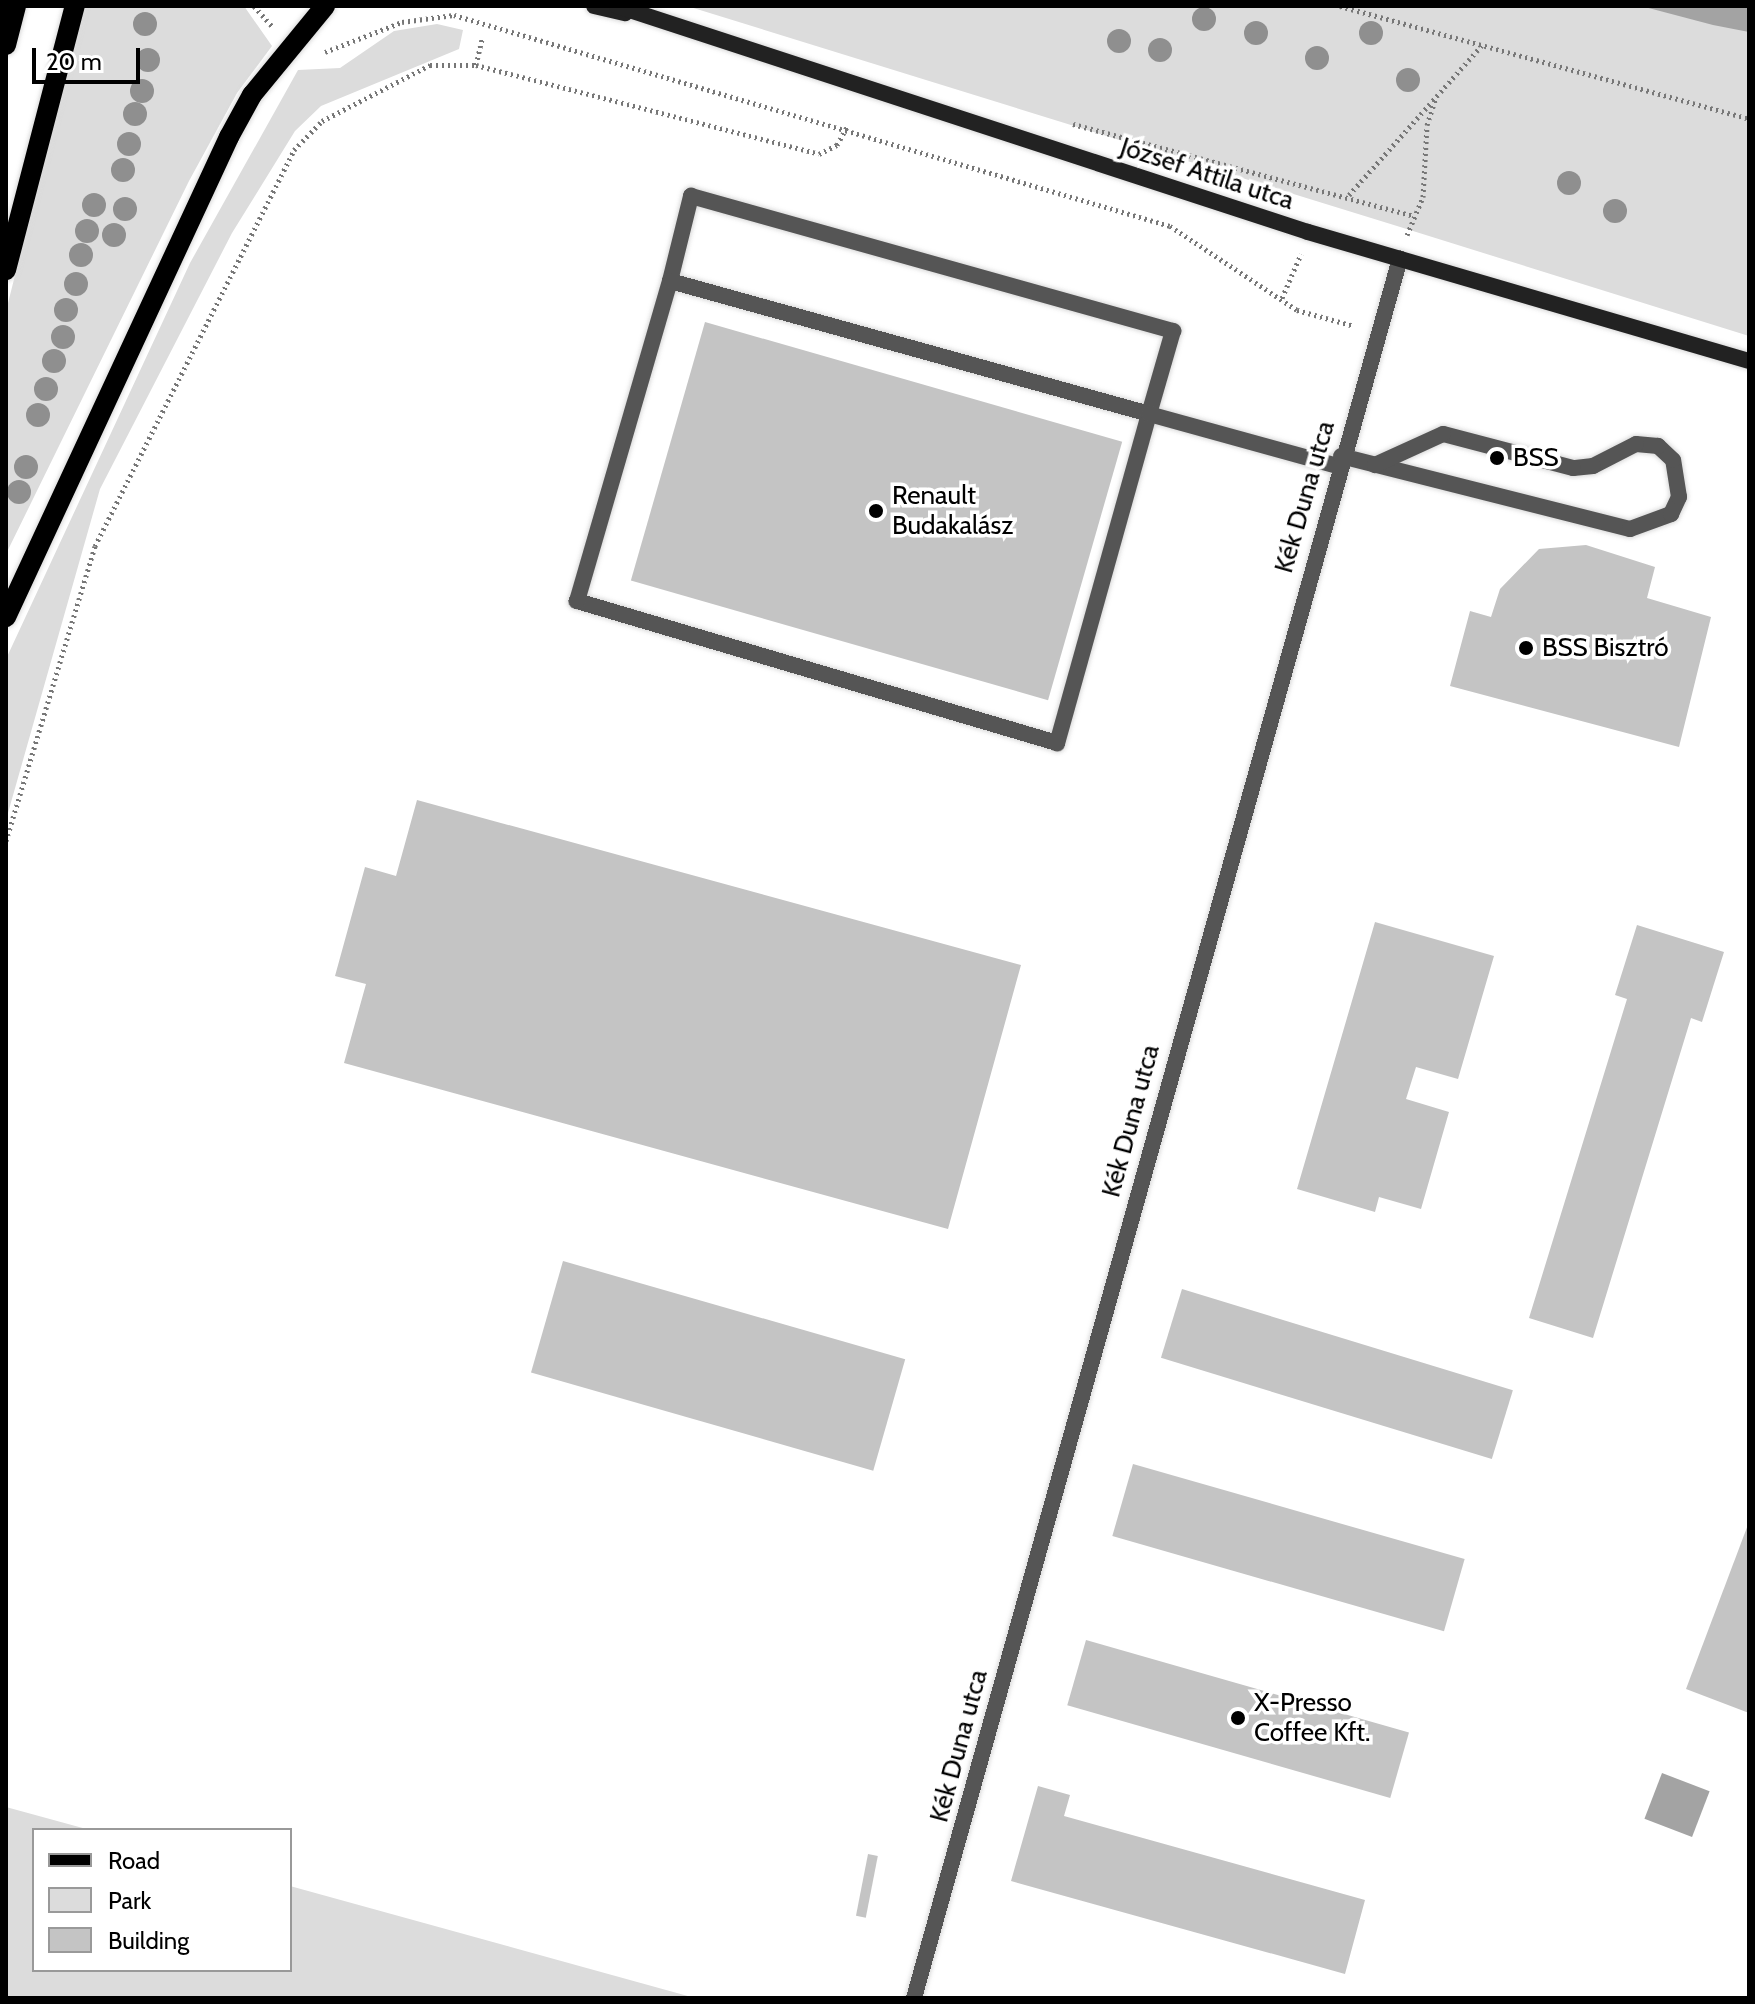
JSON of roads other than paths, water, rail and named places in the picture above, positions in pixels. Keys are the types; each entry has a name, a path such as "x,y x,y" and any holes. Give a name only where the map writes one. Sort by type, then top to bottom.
{"main road":[{"path":"6,45 16,6"},
{"path":"6,270 75,6"},
{"path":"6,617 229,137 292,45 325,6"},
{"name":"József Attila utca","path":"594,6 654,19"},
{"name":"József Attila utca","path":"617,6 1400,259 1749,361"}],"street":[{"path":"691,196 1173,331 1057,743 577,601 670,281 691,196"},
{"name":"Kék Duna utca","path":"914,1998 1339,461 1400,259"},
{"path":"670,281 1149,414 1339,461 1375,465 1630,529 1671,514 1679,497 1673,460 1658,446 1636,444 1593,466 1573,468 1443,434 1375,465"}],"place":[{"name":"BSS","path":"1497,458"},
{"name":"Renault Budakalász","path":"876,511"},
{"name":"BSS Bisztró","path":"1526,648"},
{"name":"X-Presso Coffee Kft.","path":"1238,1718"}]}
